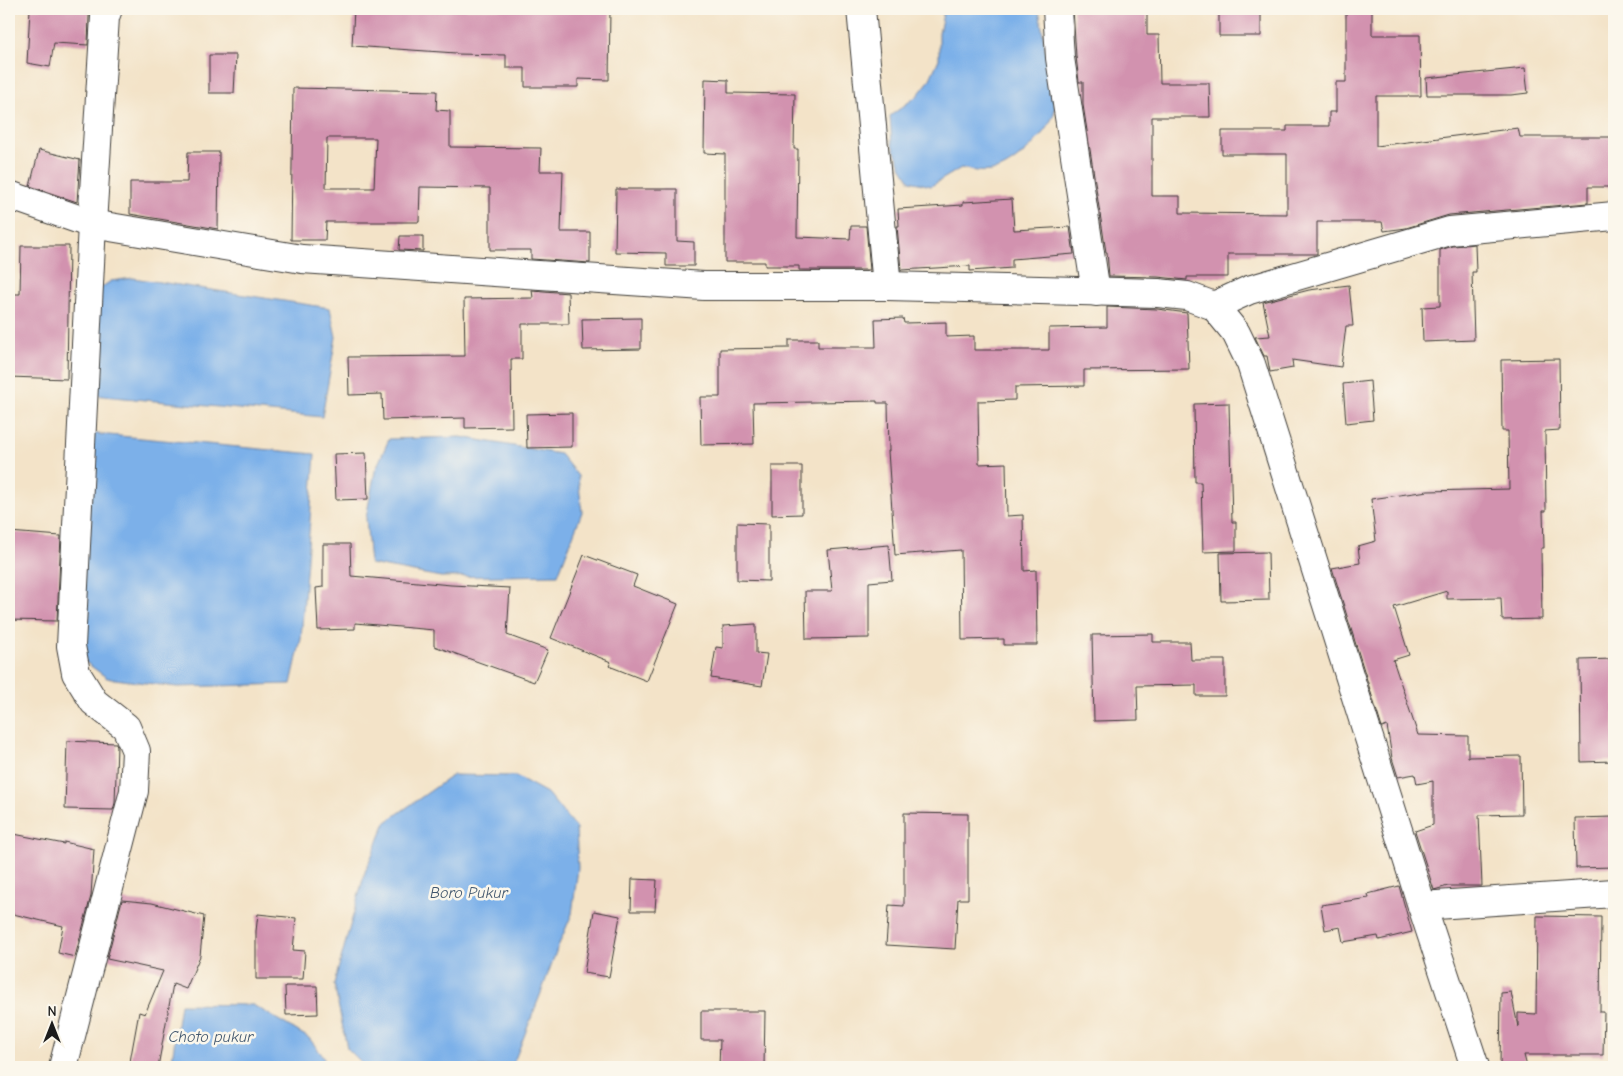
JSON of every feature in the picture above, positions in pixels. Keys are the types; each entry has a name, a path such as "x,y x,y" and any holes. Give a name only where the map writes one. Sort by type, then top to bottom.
{"street":[{"path":"63,1067 134,791 136,752 126,727 94,702 76,672 71,646 92,224 105,17 108,9"},
{"path":"861,9 887,286"},
{"path":"1057,9 1060,58 1096,292"},
{"path":"9,194 92,224 302,259 704,286 887,286 1158,293 1187,296 1214,306 1236,333 1251,364 1422,906 1475,1067"},
{"path":"1214,306 1249,290 1450,231 1614,216"},
{"path":"1422,906 1614,893"}],"water":[{"path":"944,9 1039,9 1055,108 1048,126 1041,135 1023,154 1004,167 992,171 961,168 931,186 910,181 903,170 892,145 890,116 917,96 929,81 939,59 939,33"},
{"path":"133,278 330,308 336,337 322,417 93,395 93,293 111,281"},
{"path":"87,433 315,454 301,639 291,684 177,687 107,678 76,655"},
{"path":"461,437 560,454 578,476 582,512 558,575 441,577 370,564 366,518 375,471 389,439"},
{"name":"Boro Pukur","path":"453,775 516,776 547,793 576,828 578,868 572,914 512,1067 366,1067 347,1048 334,984 365,872 386,822"},
{"name":"Choto pukur","path":"180,1004 253,1005 309,1038 323,1056 327,1067 171,1067"}],"building":[{"path":"30,9 91,9 88,45 54,43 50,67 27,63"},
{"path":"354,9 610,9 609,80 578,79 578,87 525,87 525,68 506,68 506,55 456,54 352,46"},
{"path":"1073,9 1147,9 1147,35 1159,35 1160,83 1209,83 1210,117 1152,117 1152,196 1180,196 1180,213 1287,214 1287,154 1222,154 1222,131 1287,131 1287,126 1329,126 1329,112 1336,112 1336,82 1346,82 1346,9 1372,9 1372,35 1420,35 1421,96 1376,96 1376,146 1518,128 1520,137 1614,137 1614,187 1588,187 1588,203 1449,215 1406,228 1384,231 1382,222 1317,222 1317,254 1228,254 1228,277 1187,277 1187,280 1158,277 1109,276 1107,252 1083,105 1083,82 1079,82"},
{"path":"1261,12 1261,36 1219,36 1219,13"},
{"path":"209,55 236,55 234,93 209,93"},
{"path":"1525,68 1528,93 1511,95 1427,95 1426,78"},
{"path":"705,79 728,80 728,93 795,94 794,149 798,149 797,237 850,239 851,226 866,226 870,270 799,270 799,266 765,266 765,262 725,262 725,154 704,153"},
{"path":"293,88 437,91 436,110 450,111 450,147 541,148 540,171 563,171 561,232 590,232 590,263 531,259 531,250 490,250 490,188 420,187 419,222 326,222 325,240 291,240","holes":["327,138 376,138 374,188 326,188"]},
{"path":"39,150 80,160 77,202 30,186"},
{"path":"188,152 219,152 218,229 130,214 130,182 187,182"},
{"path":"616,189 677,189 677,241 694,242 694,266 666,266 666,253 615,252"},
{"path":"1012,199 1014,230 1070,227 1074,254 1012,259 1012,268 970,271 970,266 901,270 897,226 899,226 898,209 963,205 963,202"},
{"path":"400,236 423,236 423,251 399,250"},
{"path":"1475,244 1476,272 1472,272 1474,340 1423,342 1422,307 1440,306 1440,250 1453,246"},
{"path":"21,246 69,246 67,379 9,377 9,294 20,294"},
{"path":"1349,285 1353,326 1346,326 1341,367 1292,360 1293,368 1270,372 1267,356 1264,356 1255,337 1270,336 1263,302 1309,290"},
{"path":"532,290 568,293 569,324 522,324 522,359 511,359 512,427 465,428 465,418 383,420 382,394 349,395 348,357 465,356 464,299 533,298"},
{"path":"1107,307 1157,309 1187,313 1189,369 1084,370 1084,386 1015,387 1015,400 978,401 979,464 1006,463 1007,516 1023,515 1024,571 1036,570 1037,645 1004,645 1004,639 962,640 961,550 895,555 888,451 888,403 877,403 877,401 753,403 754,444 701,445 700,397 720,397 720,349 789,348 789,340 818,340 818,347 876,347 875,319 903,318 904,323 946,322 946,337 974,336 974,350 1049,350 1049,328 1107,327"},
{"path":"641,318 641,349 583,350 582,319"},
{"path":"1559,359 1560,430 1545,431 1546,511 1543,511 1544,548 1541,548 1542,619 1502,620 1501,598 1447,599 1447,591 1394,607 1409,655 1393,660 1418,735 1468,736 1468,757 1521,756 1522,814 1479,815 1482,886 1448,886 1434,890 1415,831 1433,825 1433,781 1417,784 1415,774 1398,777 1392,758 1387,726 1382,728 1332,568 1360,563 1358,546 1376,541 1371,499 1428,491 1509,489 1508,431 1502,431 1501,360"},
{"path":"1370,381 1373,420 1346,423 1343,384"},
{"path":"1229,403 1232,522 1236,522 1236,551 1203,552 1201,482 1195,482 1194,404"},
{"path":"572,413 572,447 527,448 526,414"},
{"path":"366,453 368,499 336,500 334,454"},
{"path":"772,466 802,466 802,514 772,515"},
{"path":"737,523 769,524 769,581 737,580"},
{"path":"9,532 61,536 57,621 9,620"},
{"path":"323,544 350,544 351,576 510,588 507,635 548,650 534,682 434,646 434,630 355,623 355,629 318,630 316,588 323,587"},
{"path":"889,545 892,580 869,582 869,638 806,639 805,591 832,591 828,550"},
{"path":"1268,552 1269,600 1221,601 1220,553"},
{"path":"584,555 637,575 633,586 678,604 647,681 609,666 611,662 551,638"},
{"path":"756,624 756,653 767,654 762,686 711,678 716,647 723,648 723,626"},
{"path":"1153,634 1153,642 1190,642 1191,660 1225,660 1225,696 1196,696 1196,685 1137,686 1138,720 1094,721 1092,635"},
{"path":"1614,659 1614,761 1581,762 1580,660"},
{"path":"67,741 116,743 115,803 113,810 65,809"},
{"path":"904,813 968,814 968,899 958,899 955,949 886,945 889,905 904,906"},
{"path":"1614,817 1614,867 1576,868 1575,818"},
{"path":"9,833 94,849 91,896 75,957 58,953 63,926 9,913"},
{"path":"632,879 657,880 655,911 631,911"},
{"path":"1399,886 1412,932 1379,940 1378,936 1343,942 1340,927 1325,930 1321,905 1369,898 1368,894"},
{"path":"122,900 152,903 204,916 200,956 186,989 173,984 158,1067 129,1067 139,1012 145,1014 163,971 107,959"},
{"path":"594,911 620,916 609,977 584,973"},
{"path":"258,914 296,918 293,950 305,951 303,979 256,979"},
{"path":"1537,916 1601,917 1600,1012 1604,1012 1603,1055 1524,1055 1527,1067 1500,1067 1501,993 1511,992 1518,1027 1518,1013 1536,1014"},
{"path":"285,986 317,986 318,1014 286,1015"},
{"path":"701,1011 765,1011 764,1067 719,1067 720,1040 701,1040"}]}
